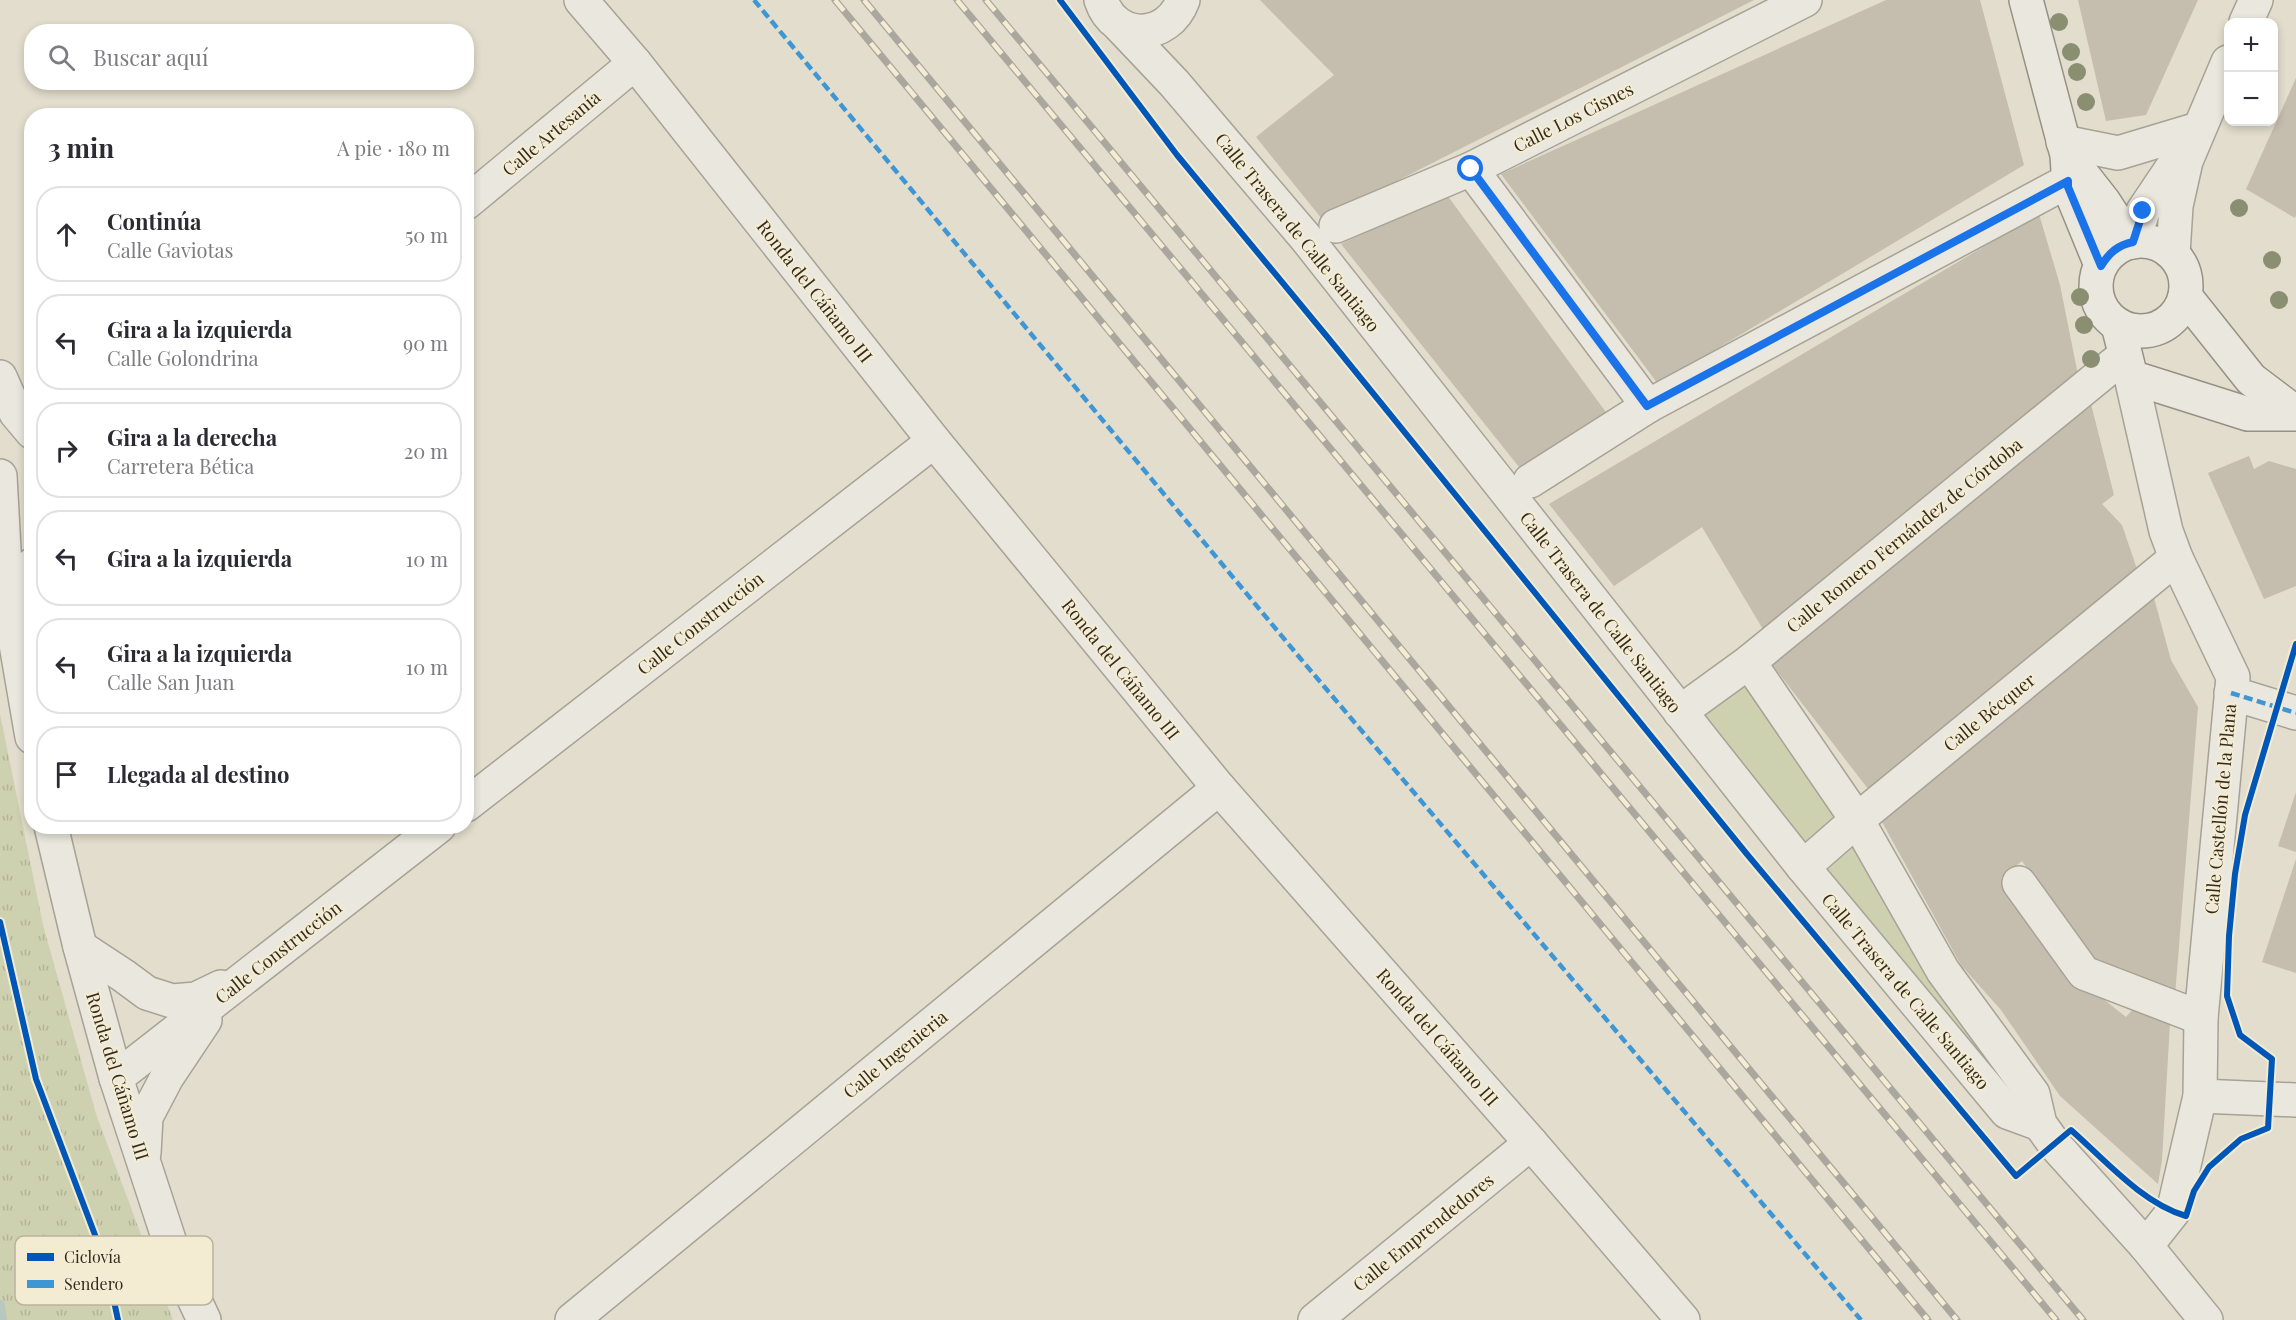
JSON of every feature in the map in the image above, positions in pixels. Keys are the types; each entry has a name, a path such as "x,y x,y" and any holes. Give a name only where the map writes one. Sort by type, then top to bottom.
{"street":[{"name":"Ronda del Cáñamo III","path":"581,0 635,63 933,441 1219,788 1683,1320"},
{"name":"Calle Los Cisnes","path":"1336,226 1471,169 1805,0"},
{"path":"2026,0 2066,159 2068,187 2101,266"},
{"path":"2248,18 2256,0"},
{"path":"1110,13 1144,32 1157,29 1176,11"},
{"path":"1174,83 1176,11"},
{"name":"Calle Trasera de Calle Santiago","path":"1110,13 1174,83 1306,238 1803,867 2007,1112 2040,1124"},
{"name":"Calle Artesanía","path":"474,196 635,63"},
{"path":"2173,254 2176,207 2186,161 2224,72"},
{"path":"1530,480 1647,406 2066,159 2118,153 2198,129"},
{"path":"2131,242 2143,211 2198,129"},
{"path":"2066,159 2104,202 2131,242"},
{"path":"1471,169 1647,406"},
{"path":"2124,352 2142,331 2163,326 2181,308 2185,296 2185,281 2181,266 2173,254 2147,241 2131,242 2118,247 2108,255 2101,266 2096,292 2100,305 2108,316 2124,352 2248,414 2296,414"},
{"path":"2185,296 2251,379 2296,414"},
{"name":"Calle Romero Fernández de Córdoba","path":"1680,712 1749,662 2124,352"},
{"name":"Calle Castellón de la Plana","path":"2124,352 2166,531 2176,558 2233,676 2201,1018 2200,1096 2173,1212 2146,1246"},
{"path":"0,376 16,413 24,422"},
{"name":"Calle Construcción","path":"474,799 933,441"},
{"path":"0,476 6,586 24,691"},
{"name":"Calle Bécquer","path":"1803,867 1857,819 2176,558"},
{"path":"6,586 24,571"},
{"name":"Calle Trasera de Calle Santiago","path":"1749,662 1857,819 1943,971 2033,1094 2040,1124 2055,1145 2146,1246 2206,1320"},
{"path":"2231,693 2296,712"},
{"name":"Calle Ingenieria","path":"572,1320 1219,788"},
{"name":"Ronda del Cáñamo III","path":"53,834 80,947 116,1078 168,1236"},
{"name":"Calle Construcción","path":"116,1078 429,834"},
{"path":"2019,883 2084,973 2201,1018"},
{"path":"80,947 147,993 172,1001 196,999 254,970"},
{"path":"144,1161 146,1118 167,1077 201,1025 254,970"},
{"path":"2200,1096 2296,1100"},
{"name":"Calle Emprendedores","path":"1315,1320 1531,1143"},
{"name":"Ronda del Cáñamo III","path":"197,1305 204,1320"}],"green space":[{"path":"1749,662 2033,1094 2007,1112 1680,712"},
{"path":"0,714 43,925 96,1114 142,1236 15,1236 15,1305 167,1305 173,1320 0,1320"}],"building":[{"path":"1260,0 1754,0 1322,219 1256,137 1334,75"},
{"path":"1886,0 1980,0 2024,165 1658,384 1501,174"},
{"path":"2078,0 2198,0 2146,115 2106,121"},
{"path":"2296,78 2295,218 2246,189 2274,126 2278,126 2278,118"},
{"path":"1447,195 1608,415 1519,467 1341,244"},
{"path":"2039,214 2060,285 2078,375 1764,631 1702,527 1614,586 1549,504"},
{"path":"2091,404 2114,495 2102,504 2122,525 2138,572 1872,794 1770,662"},
{"path":"2249,456 2254,469 2269,461 2296,469 2296,586 2264,599 2208,473"},
{"path":"2154,598 2171,660 2198,707 2175,996 2087,958 2022,861 2001,878 2078,979 2126,1017 2135,1007 2170,1023 2162,1160 2158,1184 2060,1096 2001,1010 1961,965 1882,822"},
{"path":"2296,792 2296,852 2278,846"},
{"path":"2296,859 2296,973 2262,962"}],"waterway":[{"path":"0,1305 2,1320"}],"railway":[{"path":"835,0 1928,1320"},
{"path":"864,0 1957,1320"},
{"path":"957,0 2056,1320"},
{"path":"986,0 2083,1320"}],"marked path":[{"path":"754,0 1300,658 1861,1320"},
{"path":"2231,693 2296,713"}],"cycle path":[{"path":"1060,0 1177,155 1746,853 2016,1176 2071,1130 2139,1191 2170,1210 2186,1216 2194,1191 2209,1167 2241,1139 2268,1128 2272,1059 2240,1035 2227,996 2229,936 2235,874 2245,815 2296,644"},
{"path":"0,922 36,1079 95,1236"},
{"path":"115,1305 118,1320"}],"route":[{"path":"1471,169 1647,406 2068,181 2068,187 2101,266 2108,255 2118,247 2133,242 2143,211"}]}
